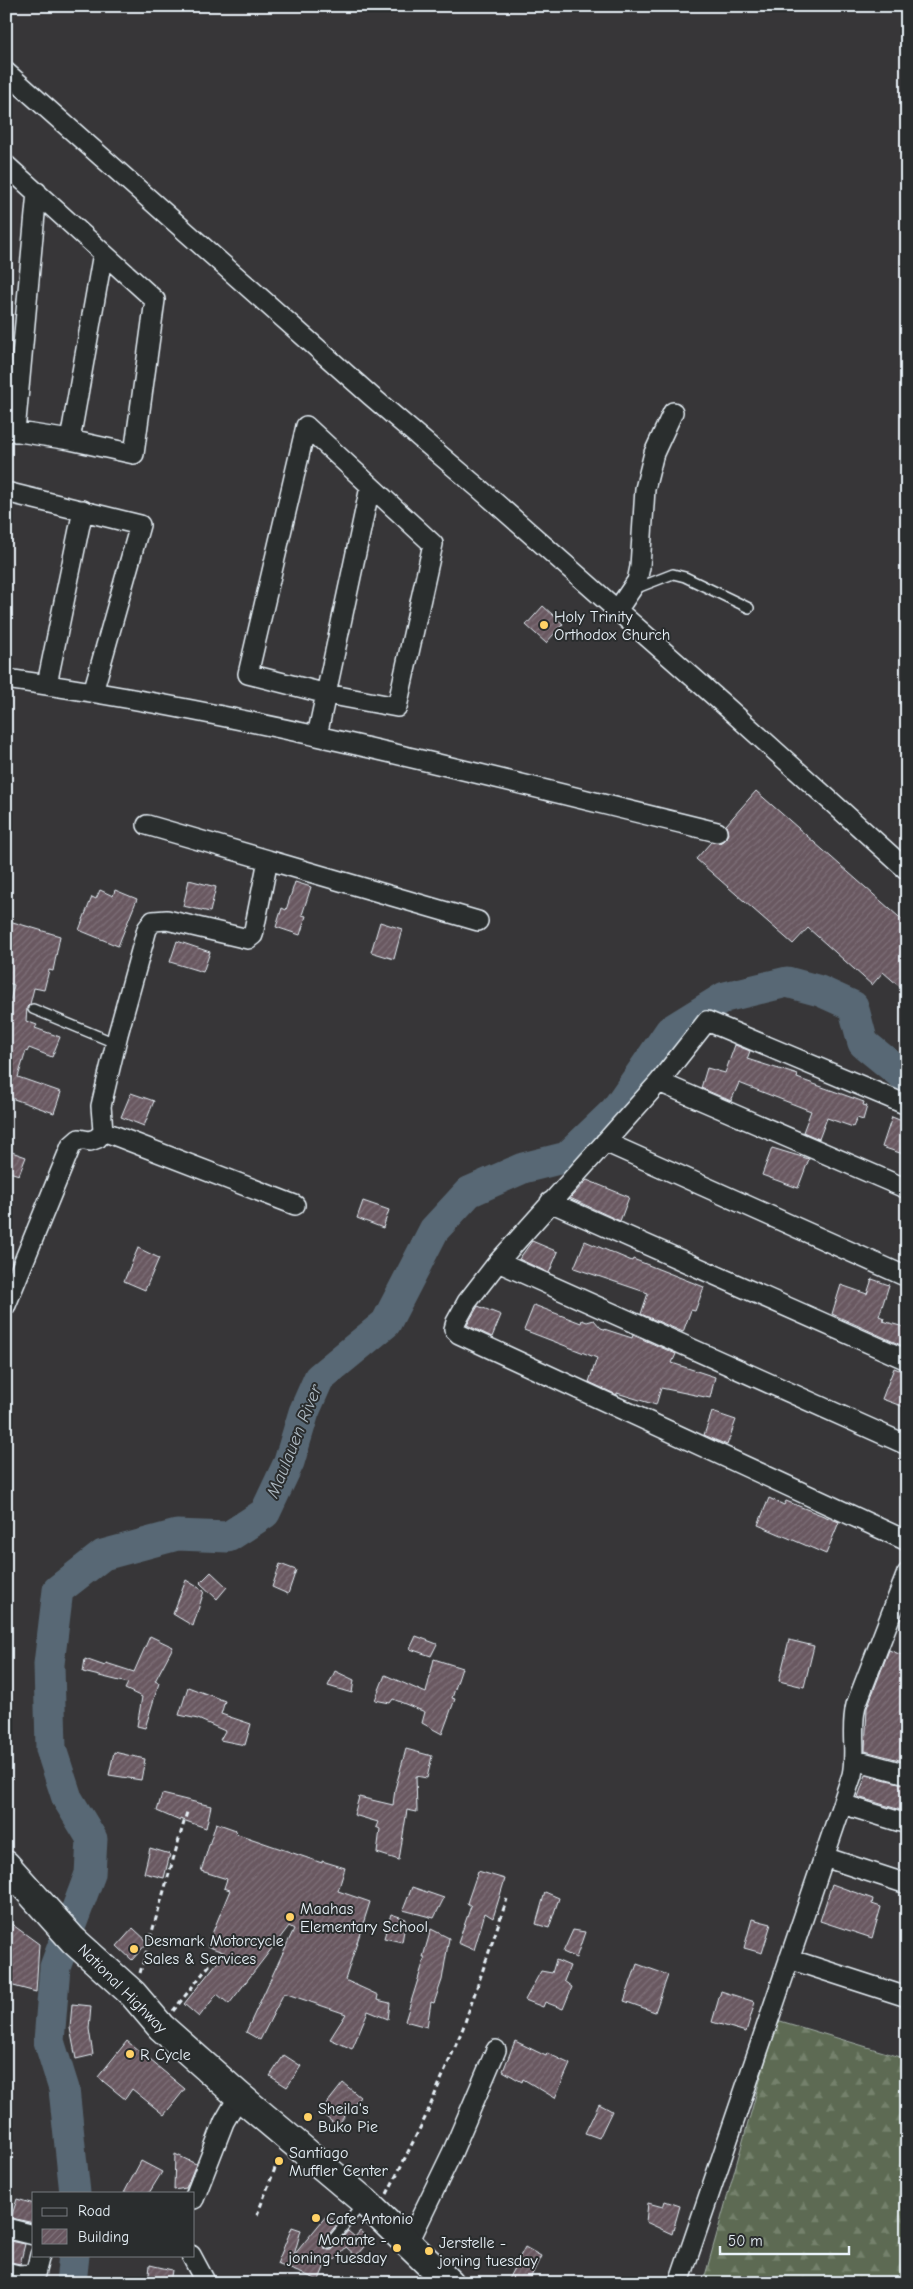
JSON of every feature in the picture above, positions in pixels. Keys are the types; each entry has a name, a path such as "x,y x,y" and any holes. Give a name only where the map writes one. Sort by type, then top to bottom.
{"main road":[{"name":"National Highway","path":"6,1865 73,1940 133,1994 161,2027 370,2207 445,2282"}],"street":[{"path":"6,72 616,612 721,702 907,870"},
{"path":"6,165 37,192 155,300 134,454 70,440 11,431 37,192"},
{"path":"70,440 103,253"},
{"path":"616,612 632,591 637,580 640,567 645,489 654,453 673,412"},
{"path":"306,426 370,487 433,544 397,707 327,694 248,674 306,426"},
{"path":"317,736 370,487"},
{"path":"6,492 140,525 93,692"},
{"path":"47,684 83,510"},
{"path":"6,679 93,692 317,736 717,832"},
{"path":"147,825 478,921"},
{"path":"6,1305 71,1146 79,1139 90,1141 98,1138 102,1131 101,1106 115,1043 147,929 154,920 166,920 248,939 253,935 268,860"},
{"path":"907,1105 707,1021 659,1082 498,1262 467,1302 454,1329 459,1334 907,1541"},
{"path":"659,1082 907,1189"},
{"path":"102,1131 295,1205"},
{"path":"605,1142 907,1277"},
{"path":"550,1202 907,1360"},
{"path":"498,1262 907,1446"},
{"path":"679,2283 842,1804 855,1760 852,1732 856,1705 907,1573"},
{"path":"855,1760 907,1774"},
{"path":"842,1804 907,1824"},
{"path":"824,1857 907,1884"},
{"path":"789,1959 907,1997"},
{"path":"408,2244 452,2153 496,2050"},
{"path":"195,2196 224,2122 239,2096"},
{"path":"6,2228 32,2234"},
{"path":"6,2272 18,2275 35,2274 40,2256"},
{"path":"192,2256 206,2283"}],"lane":[{"path":"632,591 673,574 685,577 748,608"},
{"path":"33,1009 115,1043"},
{"path":"329,2244 370,2207"}],"path":[{"path":"133,1994 149,1947 187,1812"},
{"path":"370,2207 425,2118 463,2028 507,1899"},
{"path":"161,2027 212,1962"},
{"path":"257,2215 289,2137"}],"green space":[{"path":"777,2020 907,2059 907,2283 703,2283"}],"building":[{"name":"Holy Trinity Orthodox Church","path":"543,606 563,624 546,643 526,625"},
{"path":"756,791 907,924 907,993 883,972 872,985 808,928 793,944 696,859 711,842 720,843 725,839 728,834 726,825"},
{"path":"189,880 216,887 210,912 183,906"},
{"path":"295,882 311,887 302,915 306,916 300,935 276,927 282,908 286,910"},
{"path":"100,890 113,896 115,890 137,899 118,946 79,930 92,897 96,899"},
{"path":"6,920 60,936 53,971 49,970 44,990 34,988 30,1004 27,1007 26,1021 37,1025 35,1028 60,1037 52,1057 29,1048 26,1051 18,1077 61,1092 54,1113 11,1098 9,1103 6,1103 6,1059 11,1045 6,1044 6,1016 14,985 6,982"},
{"path":"380,922 402,929 394,959 371,952"},
{"path":"177,941 210,952 203,972 170,962"},
{"path":"735,1045 750,1051 747,1059 798,1075 797,1078 864,1102 863,1105 867,1106 863,1120 857,1118 853,1127 827,1118 819,1139 803,1132 811,1111 739,1083 731,1101 701,1088 707,1068 725,1073"},
{"path":"131,1093 154,1101 144,1126 121,1117"},
{"path":"892,1117 907,1123 907,1143 903,1154 882,1147"},
{"path":"772,1148 809,1159 798,1188 762,1175"},
{"path":"6,1150 26,1157 19,1175 6,1171"},
{"path":"587,1180 629,1197 620,1221 570,1198"},
{"path":"363,1201 389,1210 383,1228 357,1218"},
{"path":"532,1241 558,1252 549,1273 519,1259"},
{"path":"585,1241 632,1261 633,1259 704,1287 695,1311 691,1310 683,1332 641,1314 648,1293 574,1268"},
{"path":"138,1248 159,1258 145,1290 124,1281"},
{"path":"872,1279 889,1285 879,1316 884,1318 883,1321 907,1328 903,1346 832,1314 841,1285 867,1294"},
{"path":"534,1305 581,1323 582,1320 587,1322 594,1320 601,1328 632,1338 633,1335 676,1354 672,1363 715,1377 710,1398 661,1388 656,1405 617,1393 617,1395 589,1382 597,1358 524,1330"},
{"path":"478,1306 501,1315 492,1337 467,1325"},
{"path":"894,1368 907,1373 907,1408 882,1399"},
{"path":"712,1412 736,1420 727,1445 704,1435"},
{"path":"769,1498 784,1505 786,1501 839,1522 826,1554 758,1525"},
{"path":"280,1564 296,1570 288,1594 272,1587"},
{"path":"211,1572 227,1587 217,1599 200,1583"},
{"path":"186,1580 204,1591 193,1626 173,1614"},
{"path":"150,1636 173,1647 155,1681 159,1683 145,1728 137,1726 142,1697 125,1689 128,1683 83,1672 85,1659 105,1666 106,1663 134,1672"},
{"path":"416,1636 437,1644 431,1656 410,1649"},
{"path":"789,1640 814,1646 804,1687 779,1681"},
{"path":"889,1650 907,1657 907,1762 865,1751 867,1708"},
{"path":"434,1659 462,1668 452,1698 455,1699 442,1734 422,1723 425,1712 393,1699 390,1703 375,1700 385,1675 426,1693"},
{"path":"335,1671 354,1680 352,1693 328,1686"},
{"path":"188,1687 225,1701 221,1714 251,1724 245,1745 220,1740 225,1731 198,1719 179,1715"},
{"path":"406,1749 432,1756 427,1778 416,1776 417,1812 407,1810 399,1860 377,1853 380,1829 376,1827 378,1822 354,1815 359,1797 393,1805 395,1789"},
{"path":"114,1752 145,1759 141,1780 109,1775"},
{"path":"866,1775 907,1785 907,1812 858,1797"},
{"path":"162,1794 211,1806 206,1828 180,1819 180,1821 157,1811"},
{"name":"Maahas Elementary School","path":"216,1823 236,1830 235,1833 322,1863 322,1861 345,1868 338,1891 370,1902 345,1980 378,1995 377,2000 390,2003 388,2019 368,2011 352,2049 330,2039 346,2014 284,1993 260,2040 246,2032 294,1929 289,1926 229,2004 217,1994 199,2017 184,2004 225,1953 207,1946 230,1890 224,1888 227,1879 201,1871"},
{"path":"150,1848 170,1854 164,1878 144,1873"},
{"path":"478,1871 505,1879 493,1918 485,1913 474,1950 458,1943 471,1906 467,1903"},
{"path":"832,1884 873,1899 872,1904 881,1907 872,1938 820,1921"},
{"path":"412,1887 444,1898 434,1918 403,1910"},
{"path":"545,1892 559,1898 549,1928 536,1924"},
{"path":"391,1914 406,1919 402,1942 384,1938"},
{"path":"752,1919 771,1924 762,1953 744,1948"},
{"path":"6,1920 39,1944 36,1992 6,1984"},
{"path":"133,1928 148,1942 132,1960 117,1946"},
{"path":"431,1929 449,1938 442,1980 434,2003 431,2002 427,2027 405,2021 425,1957 423,1957"},
{"path":"573,1930 585,1932 576,1958 563,1952"},
{"path":"556,1960 570,1966 564,1981 572,1987 563,2009 545,2002 543,2007 525,2000 541,1971 552,1973"},
{"path":"637,1964 668,1975 655,2012 624,2001"},
{"path":"721,1991 755,2002 746,2032 712,2022"},
{"path":"72,2004 91,2006 89,2029 93,2055 76,2059 70,2028"},
{"path":"127,2041 185,2089 164,2115 132,2089 125,2099 98,2077"},
{"path":"515,2041 546,2056 547,2053 570,2064 555,2098 523,2079 522,2082 503,2071"},
{"path":"284,2055 301,2066 287,2087 270,2076"},
{"path":"343,2083 360,2097 337,2126 320,2112"},
{"path":"599,2104 612,2111 599,2138 585,2133"},
{"path":"175,2154 196,2164 186,2188 174,2190"},
{"path":"141,2161 162,2172 150,2192 125,2192"},
{"path":"17,2199 32,2203 32,2223 11,2218"},
{"path":"665,2201 680,2206 672,2234 646,2222 648,2203 663,2207"},
{"path":"327,2215 338,2223 324,2240 323,2247 328,2250 332,2250 348,2231 355,2237 360,2231 370,2240 356,2256 346,2247 335,2260 329,2255 319,2280 277,2264 292,2227 301,2230 294,2255"},
{"path":"6,2240 25,2244 20,2264 6,2261"},
{"path":"525,2247 541,2256 528,2283 506,2283"},
{"path":"150,2265 172,2270 170,2283 148,2283"}],"waterway":[{"name":"Maulauen River","path":"75,2192 64,2089 49,2041 55,1967 90,1874 92,1839 67,1798 51,1749 49,1664 58,1590 103,1555 177,1535 228,1537 265,1513 289,1462 304,1412 319,1378 386,1323 434,1230 469,1192 523,1168 567,1157 615,1111 670,1031 725,997 787,982 820,991 853,1006 863,1043 901,1074 907,1075"},
{"name":"Maulauen River","path":"71,2283 74,2256"}],"place":[{"name":"Holy Trinity Orthodox Church","path":"544,625"},
{"name":"Maahas Elementary School","path":"290,1917"},
{"name":"Desmark Motorcycle Sales & Services","path":"134,1949"},
{"name":"R Cycle","path":"130,2054"},
{"name":"Sheila's Buko Pie","path":"308,2117"},
{"name":"Santiago Muffler Center","path":"279,2161"},
{"name":"Cafe Antonio","path":"316,2218"},
{"name":"Morante - joning tuesday","path":"397,2248"},
{"name":"Jerstelle - joning tuesday","path":"429,2251"}]}
